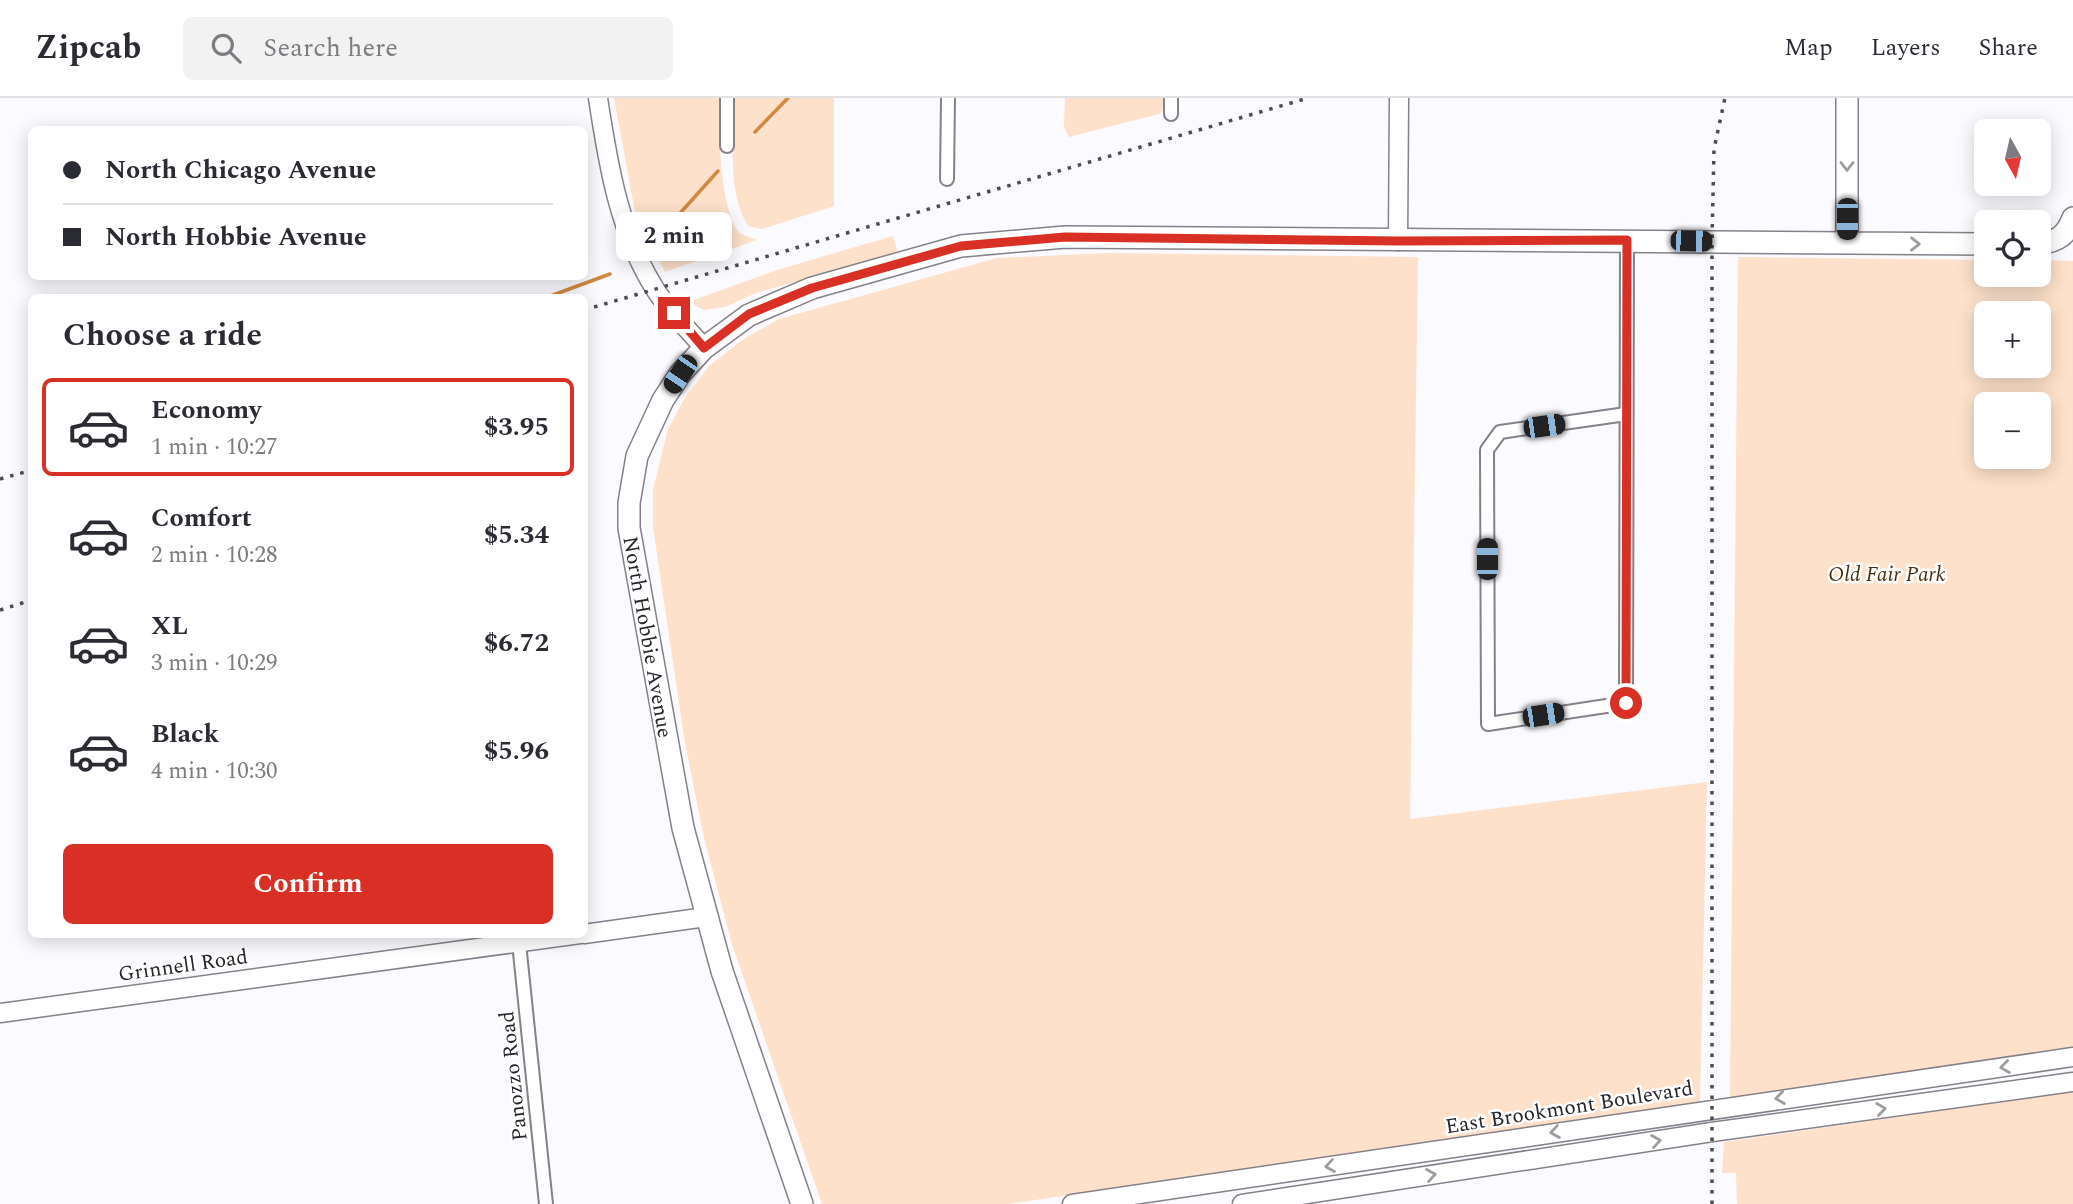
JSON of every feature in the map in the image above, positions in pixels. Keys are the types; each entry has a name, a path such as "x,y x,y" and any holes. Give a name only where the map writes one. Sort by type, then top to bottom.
{"main road":[{"path":"598,98 609,166 631,242 655,289 704,348"},
{"path":"1398,241 1399,98"},
{"path":"1847,98 1847,243"},
{"path":"2051,240 2068,232 2073,218"},
{"name":"North Hobbie Avenue","path":"802,1204 706,917 673,778 633,553 629,503 637,456 647,430 680,374 704,348 749,314 812,288 961,246 1065,237 1974,244"},
{"name":"Grinnell Road","path":"588,933 706,917"},
{"name":"Grinnell Road","path":"0,1013 542,938"},
{"name":"East Brookmont Boulevard","path":"1072,1204 2073,1057"},
{"path":"1242,1204 1712,1132 2073,1082"}],"street":[{"path":"727,98 727,146"},
{"path":"947,179 948,98"},
{"path":"1171,98 1171,114"},
{"path":"1626,414 1500,432 1487,450 1488,723 1626,703 1627,240"},
{"name":"Panozzo Road","path":"519,943 546,1204"}],"green space":[{"path":"614,98 719,98 719,130 727,205 739,233 757,240 665,272 635,212"},
{"path":"735,98 834,98 834,206 762,229 748,226 741,212 734,180"},
{"path":"1065,98 1166,98 1166,107 1159,114 1069,137 1064,127"},
{"path":"893,236 898,253 756,293 725,307 704,310 688,302 777,270"},
{"path":"1109,253 1418,257 1410,819 1707,782 1700,1104 1008,1204 822,1204 732,944 704,838 684,737 653,527 653,490 668,429 686,396 709,366 745,338 779,319 997,258"},
{"name":"Old Fair Park","path":"1738,257 1974,260 1974,287 2051,287 2051,260 2073,261 2073,1051 1730,1098"},
{"path":"2073,1092 2073,1204 1737,1204 1736,1173 1722,1173 1724,1142"}],"waterway":[{"path":"755,132 788,98"},
{"path":"655,241 718,171"},
{"path":"556,294 610,274"}],"railway":[{"path":"588,309 1308,98"},
{"path":"1712,1204 1712,241 1714,149 1725,98"},
{"path":"0,479 28,471"},
{"path":"0,610 28,601"}],"route":[{"path":"674,313 704,348 749,314 812,288 961,246 1065,237 1398,241 1627,240 1626,703"}]}
